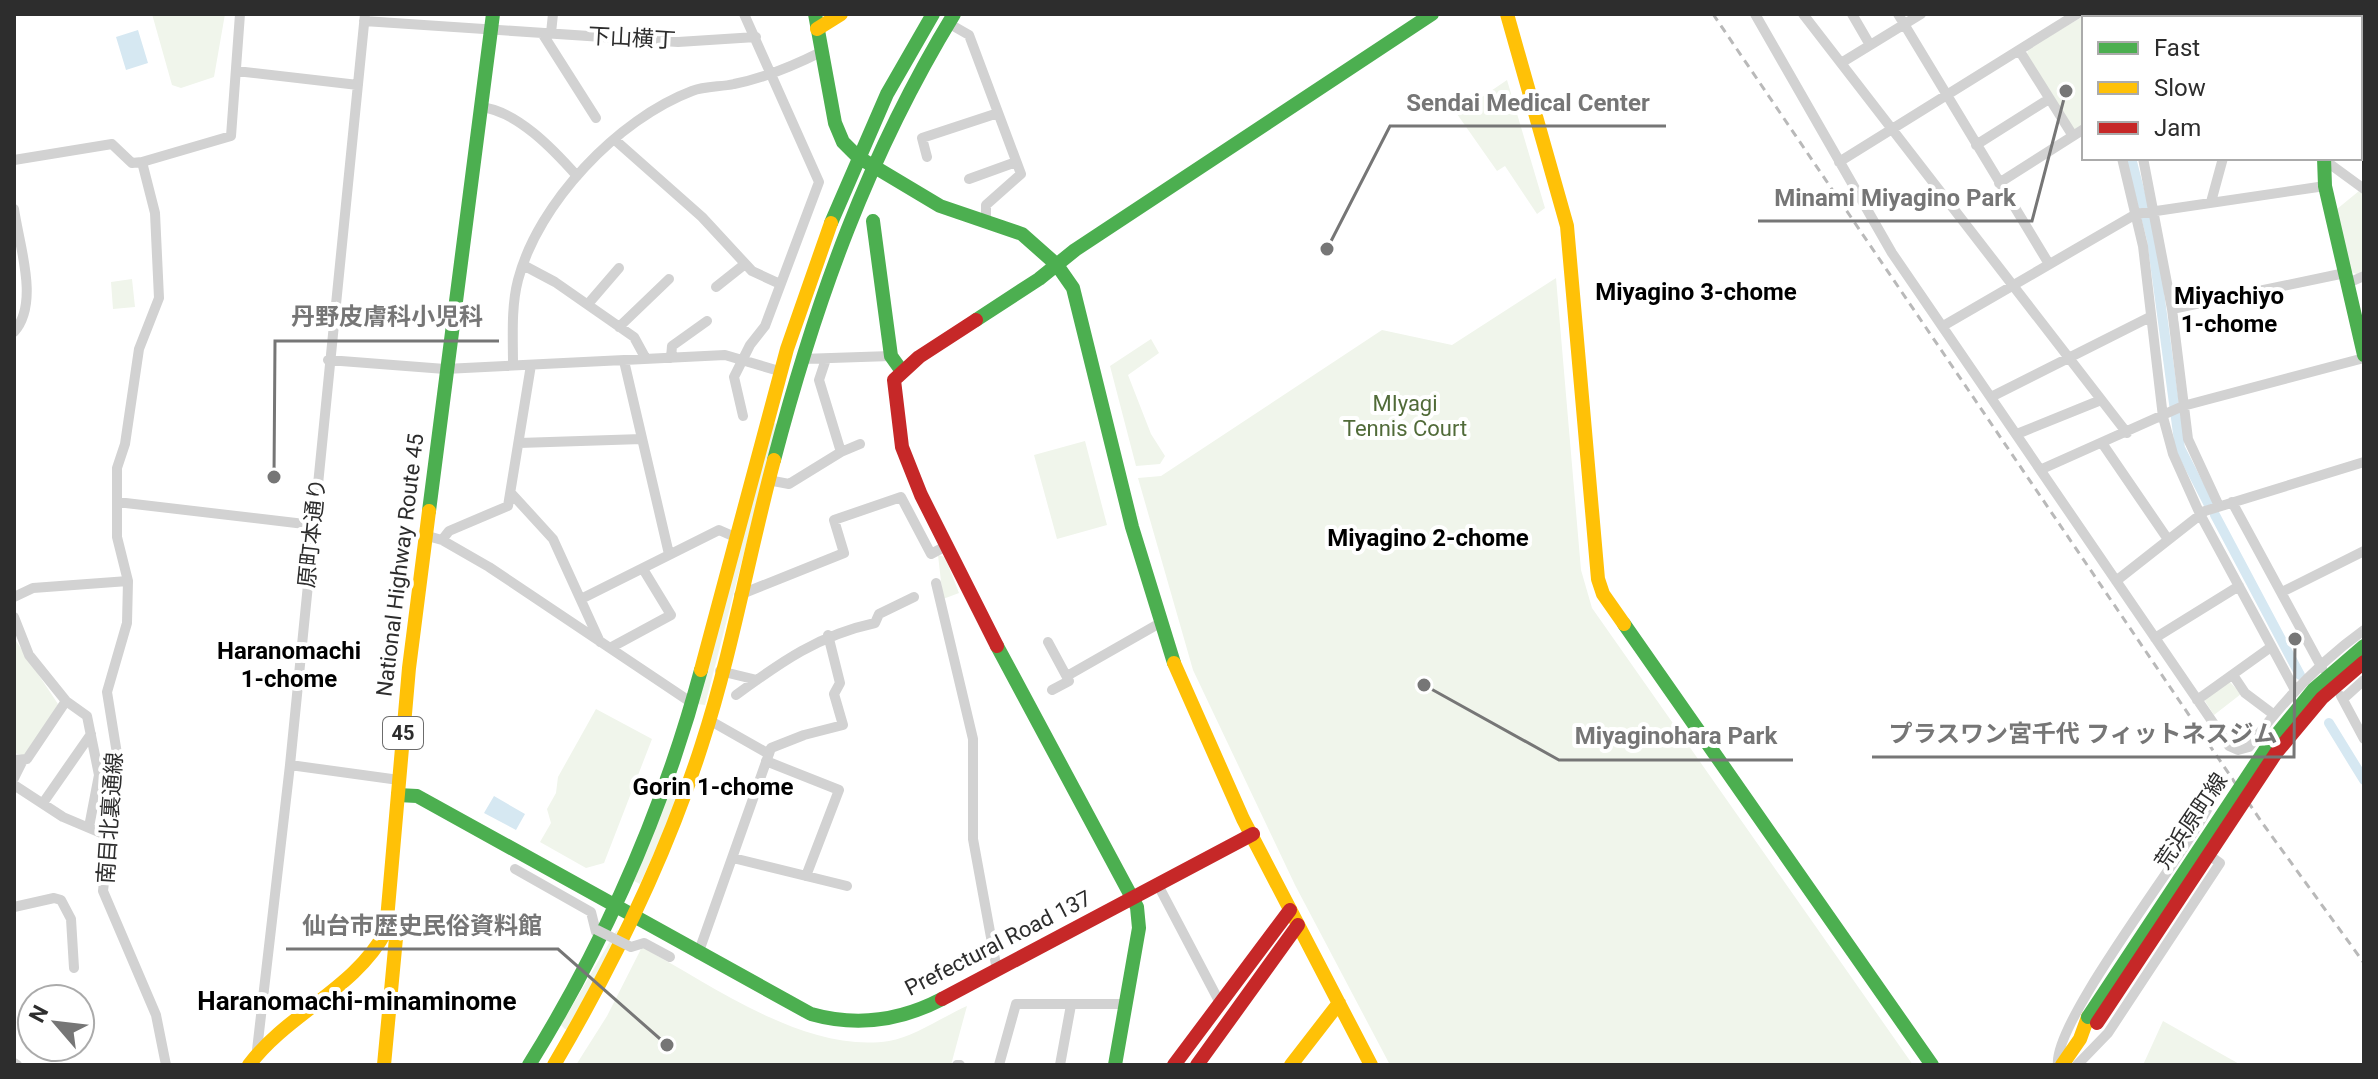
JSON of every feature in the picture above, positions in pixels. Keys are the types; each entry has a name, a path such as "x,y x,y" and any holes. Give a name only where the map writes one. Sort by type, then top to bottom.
{"main road":[{"name":"National Highway Route 45","path":"253,1059 372,955 384,937 424,535 493,14"},
{"path":"841,14 816,21 835,123 843,142 858,157 940,206 1022,234 1057,265 1073,288 1160,623 1184,687 1290,910 1371,1065"},
{"path":"529,1065 616,908 658,807 692,703 779,371 808,280 858,157 930,14"},
{"path":"1115,1065 1139,928 1134,898 946,546 902,447 893,387 901,370 1432,14"},
{"path":"1507,14 1571,250 1598,579 1603,594 1932,1065"},
{"path":"554,1065 634,919 678,814 709,720 801,359 832,267 874,166 951,18"},
{"path":"2323,160 2325,186 2364,356"},
{"path":"873,221 891,356 901,370"},
{"name":"荒浜原町線","path":"2093,1020 2269,744 2314,689 2364,646"},
{"name":"荒浜原町線","path":"2060,1065 2276,753 2322,698 2364,662"},
{"name":"Prefectural Road 137","path":"398,787 799,1010 847,1023 895,1019 997,970 1253,834"},
{"path":"1174,1065 1290,910"},
{"path":"384,1065 396,938 395,927 388,919"},
{"path":"1197,1065 1298,925"},
{"path":"372,955 389,962 394,970"},
{"path":"1291,1065 1339,1003"}],"street":[{"path":"14,160 112,144 132,163 142,162 231,136 240,14"},
{"path":"553,14 547,33 596,118"},
{"path":"743,416 734,377 765,326 819,182 744,14"},
{"path":"1755,14 1892,253 2226,743 2238,750 2249,747 2295,690 2364,630"},
{"path":"1803,14 2127,433"},
{"path":"1852,14 1870,45"},
{"path":"1841,63 1870,45 1901,19 1921,14"},
{"path":"1839,162 2077,14"},
{"name":"下山横丁","path":"365,18 678,42 756,37"},
{"name":"原町本通り","path":"253,1059 290,765 328,360 365,18"},
{"path":"951,18 969,35 1021,174 986,205 986,220"},
{"path":"1901,19 2049,264"},
{"path":"2019,50 2073,136"},
{"path":"513,365 514,309 523,265 538,228 577,176 646,115 695,90 772,74 821,52"},
{"path":"236,71 358,85"},
{"path":"1976,145 2049,99"},
{"path":"481,107 499,110 555,152 577,176"},
{"path":"927,157 922,138 998,113"},
{"path":"1999,183 2082,130"},
{"path":"615,140 702,217 752,271 780,284"},
{"path":"2123,160 2145,212 2172,309 2173,454 2200,514 2295,690"},
{"path":"2143,160 2150,317 2173,412 2219,506"},
{"path":"2211,202 2222,160"},
{"path":"2326,160 2364,189"},
{"name":"南目北裏通線","path":"142,162 155,213 159,298 139,349 125,444 117,468 117,537 128,581 127,623 120,659 107,692 118,760 103,891 156,1015 166,1065"},
{"path":"969,179 1016,162"},
{"path":"1943,326 2145,212 2325,186"},
{"path":"14,209 28,304 21,324 14,332"},
{"path":"716,287 745,264"},
{"path":"523,265 588,304 634,337 646,359"},
{"path":"588,304 619,268"},
{"path":"2172,309 2364,276"},
{"path":"619,327 669,279"},
{"path":"1991,397 2150,317"},
{"path":"671,358 672,346 707,321"},
{"path":"801,359 891,356"},
{"path":"2042,469 2173,412 2364,356"},
{"path":"328,360 445,369 671,358 744,358 779,371"},
{"path":"826,359 819,380 841,452"},
{"path":"624,361 669,554"},
{"path":"442,540 449,531 508,506 531,365"},
{"path":"2017,434 2101,400"},
{"path":"519,443 642,439"},
{"path":"2102,443 2167,538"},
{"path":"768,480 789,484 860,444"},
{"path":"2116,581 2200,514 2364,462"},
{"path":"511,493 553,539 605,645"},
{"path":"739,595 844,553 834,520 901,497 931,554 946,546"},
{"path":"117,502 313,525"},
{"path":"2232,502 2321,666"},
{"path":"581,599 719,530 735,537"},
{"path":"424,535 442,540 692,703"},
{"path":"2282,592 2364,551"},
{"path":"605,645 671,615 643,569"},
{"path":"14,597 33,588 128,581"},
{"path":"936,583 973,739 973,839 997,970"},
{"path":"2155,638 2239,586"},
{"path":"736,695 800,649 828,635 875,623 879,614 914,597"},
{"path":"14,617 29,655 66,701 87,716 99,775 89,827"},
{"path":"1067,676 1160,623"},
{"path":"698,954 767,758 782,742 843,725 834,694 840,683 828,635"},
{"path":"1048,642 1069,681 1052,690"},
{"path":"2197,700 2271,647"},
{"path":"720,671 757,680"},
{"path":"2233,675 2245,693 2273,714"},
{"path":"2364,680 2342,698 2364,739"},
{"path":"14,778 18,761 66,701"},
{"path":"709,720 767,758 839,790 806,876"},
{"path":"43,803 91,734"},
{"path":"290,765 398,787"},
{"path":"14,785 63,817 108,836"},
{"path":"2060,1065 2056,1053 2075,1014 2209,806"},
{"path":"2077,1065 2108,1033 2222,862 2187,841"},
{"path":"733,858 847,886"},
{"path":"515,869 591,912 597,931 631,947 644,943 670,957"},
{"path":"1158,885 1220,1003"},
{"path":"14,907 54,898 61,900 71,919 74,968"},
{"path":"999,1065 1016,1004 1125,1004"},
{"path":"1060,1065 1071,1005"},
{"path":"553,1026 571,1037"}],"green space":[{"path":"152,14 225,14 214,77 181,88 172,85"},
{"path":"2087,14 2108,14 2108,16 2084,16"},
{"path":"2082,17 2082,127 2071,129 2027,55 2028,49"},
{"path":"1507,80 1545,208 1537,214 1505,166 1497,171 1457,114"},
{"path":"2359,191 2364,194 2364,273 2358,275 2350,271 2337,209"},
{"name":"MIyagi Tennis Court","path":"1556,278 1581,570 1592,608 1913,1065 1390,1065 1295,885 1193,670 1138,478 1161,476 1382,330 1452,345"},
{"path":"132,279 135,307 113,309 111,282"},
{"path":"1151,339 1159,353 1128,375 1151,434 1165,456 1160,464 1136,466 1110,366"},
{"path":"770,422 777,424 705,705 698,704"},
{"path":"1085,441 1107,525 1057,539 1034,455"},
{"path":"938,555 945,557 959,593 943,599"},
{"path":"14,638 58,704 26,756 14,753"},
{"path":"2229,681 2241,694 2214,715 2205,701 2206,697"},
{"path":"596,709 652,739 604,863 586,868 540,842 551,823 547,809 556,793 558,777"},
{"path":"668,794 679,798 640,884 634,881"},
{"path":"621,929 568,1030 565,1029 561,1025 616,931"},
{"path":"642,947 761,1013 825,1037 857,1042 899,1039 967,1006 951,1065 576,1065 607,1016"},
{"path":"2163,1021 2241,1065 2143,1065"}],"shaded area":[{"path":"138,30 148,63 126,70 116,37"},
{"path":"494,796 525,814 516,830 484,813"}],"waterway":[{"path":"2132,160 2152,240 2180,448 2209,505"},
{"path":"2215,515 2300,675"},
{"path":"2329,723 2364,780"}],"railway":[{"path":"1713,14 2263,824 2364,963"}],"traffic: fast":[{"path":"429,511 493,14"},
{"path":"815,14 835,123 843,142 858,157 940,206 1022,234 1057,265 1073,288 1132,527 1174,663"},
{"path":"831,223 887,94 933,14"},
{"path":"774,460 827,286 870,175 923,67 954,14"},
{"path":"976,320 1039,279 1075,250 1432,14"},
{"path":"2362,94 2364,90"},
{"path":"2324,160 2325,186 2364,355"},
{"path":"873,221 891,356 901,370"},
{"path":"1624,624 1932,1065"},
{"path":"997,646 1137,907 1139,928 1115,1065"},
{"path":"2088,1017 2269,744 2314,689 2364,646"},
{"path":"529,1065 583,971 630,874 669,774 701,670"},
{"path":"398,795 417,796 811,1014 845,1020 878,1020 942,999"}],"traffic: slow":[{"path":"817,29 841,14"},
{"path":"1507,14 1567,226 1598,579 1603,594 1624,624"},
{"path":"701,670 787,349 831,223"},
{"path":"554,1065 637,909 688,786 722,674 774,460"},
{"path":"249,1065 282,1030 357,969 386,931 409,668 429,511"},
{"path":"1174,663 1243,819 1371,1065"},
{"path":"384,1065 396,938 395,927 388,919"},
{"path":"1291,1065 1339,1003"},
{"path":"2062,1065 2080,1039 2088,1017"}],"traffic: jam":[{"path":"976,320 919,357 894,380 902,447 921,495 997,646"},
{"path":"2097,1023 2276,753 2322,698 2364,662"},
{"path":"942,999 1253,834"},
{"path":"1174,1065 1290,910"},
{"path":"1197,1065 1298,925"}],"place":[{"name":"Minami Miyagino Park","path":"2066,91"},
{"name":"Sendai Medical Center","path":"1327,249"},
{"name":"丹野皮膚科小児科","path":"274,477"},
{"name":"プラスワン宮千代 フィットネスジム","path":"2295,639"},
{"name":"Miyaginohara Park","path":"1424,685"},
{"name":"仙台市歴史民俗資料館","path":"667,1045"}],"district":[{"name":"Miyagino 3-chome","path":"1696,292"},
{"name":"Miyachiyo 1-chome","path":"2229,310"},
{"name":"Miyagino 2-chome","path":"1428,538"},
{"name":"Haranomachi 1-chome","path":"289,665"},
{"name":"Gorin 1-chome","path":"713,787"},
{"name":"Haranomachi-minaminome","path":"357,1001"}]}
